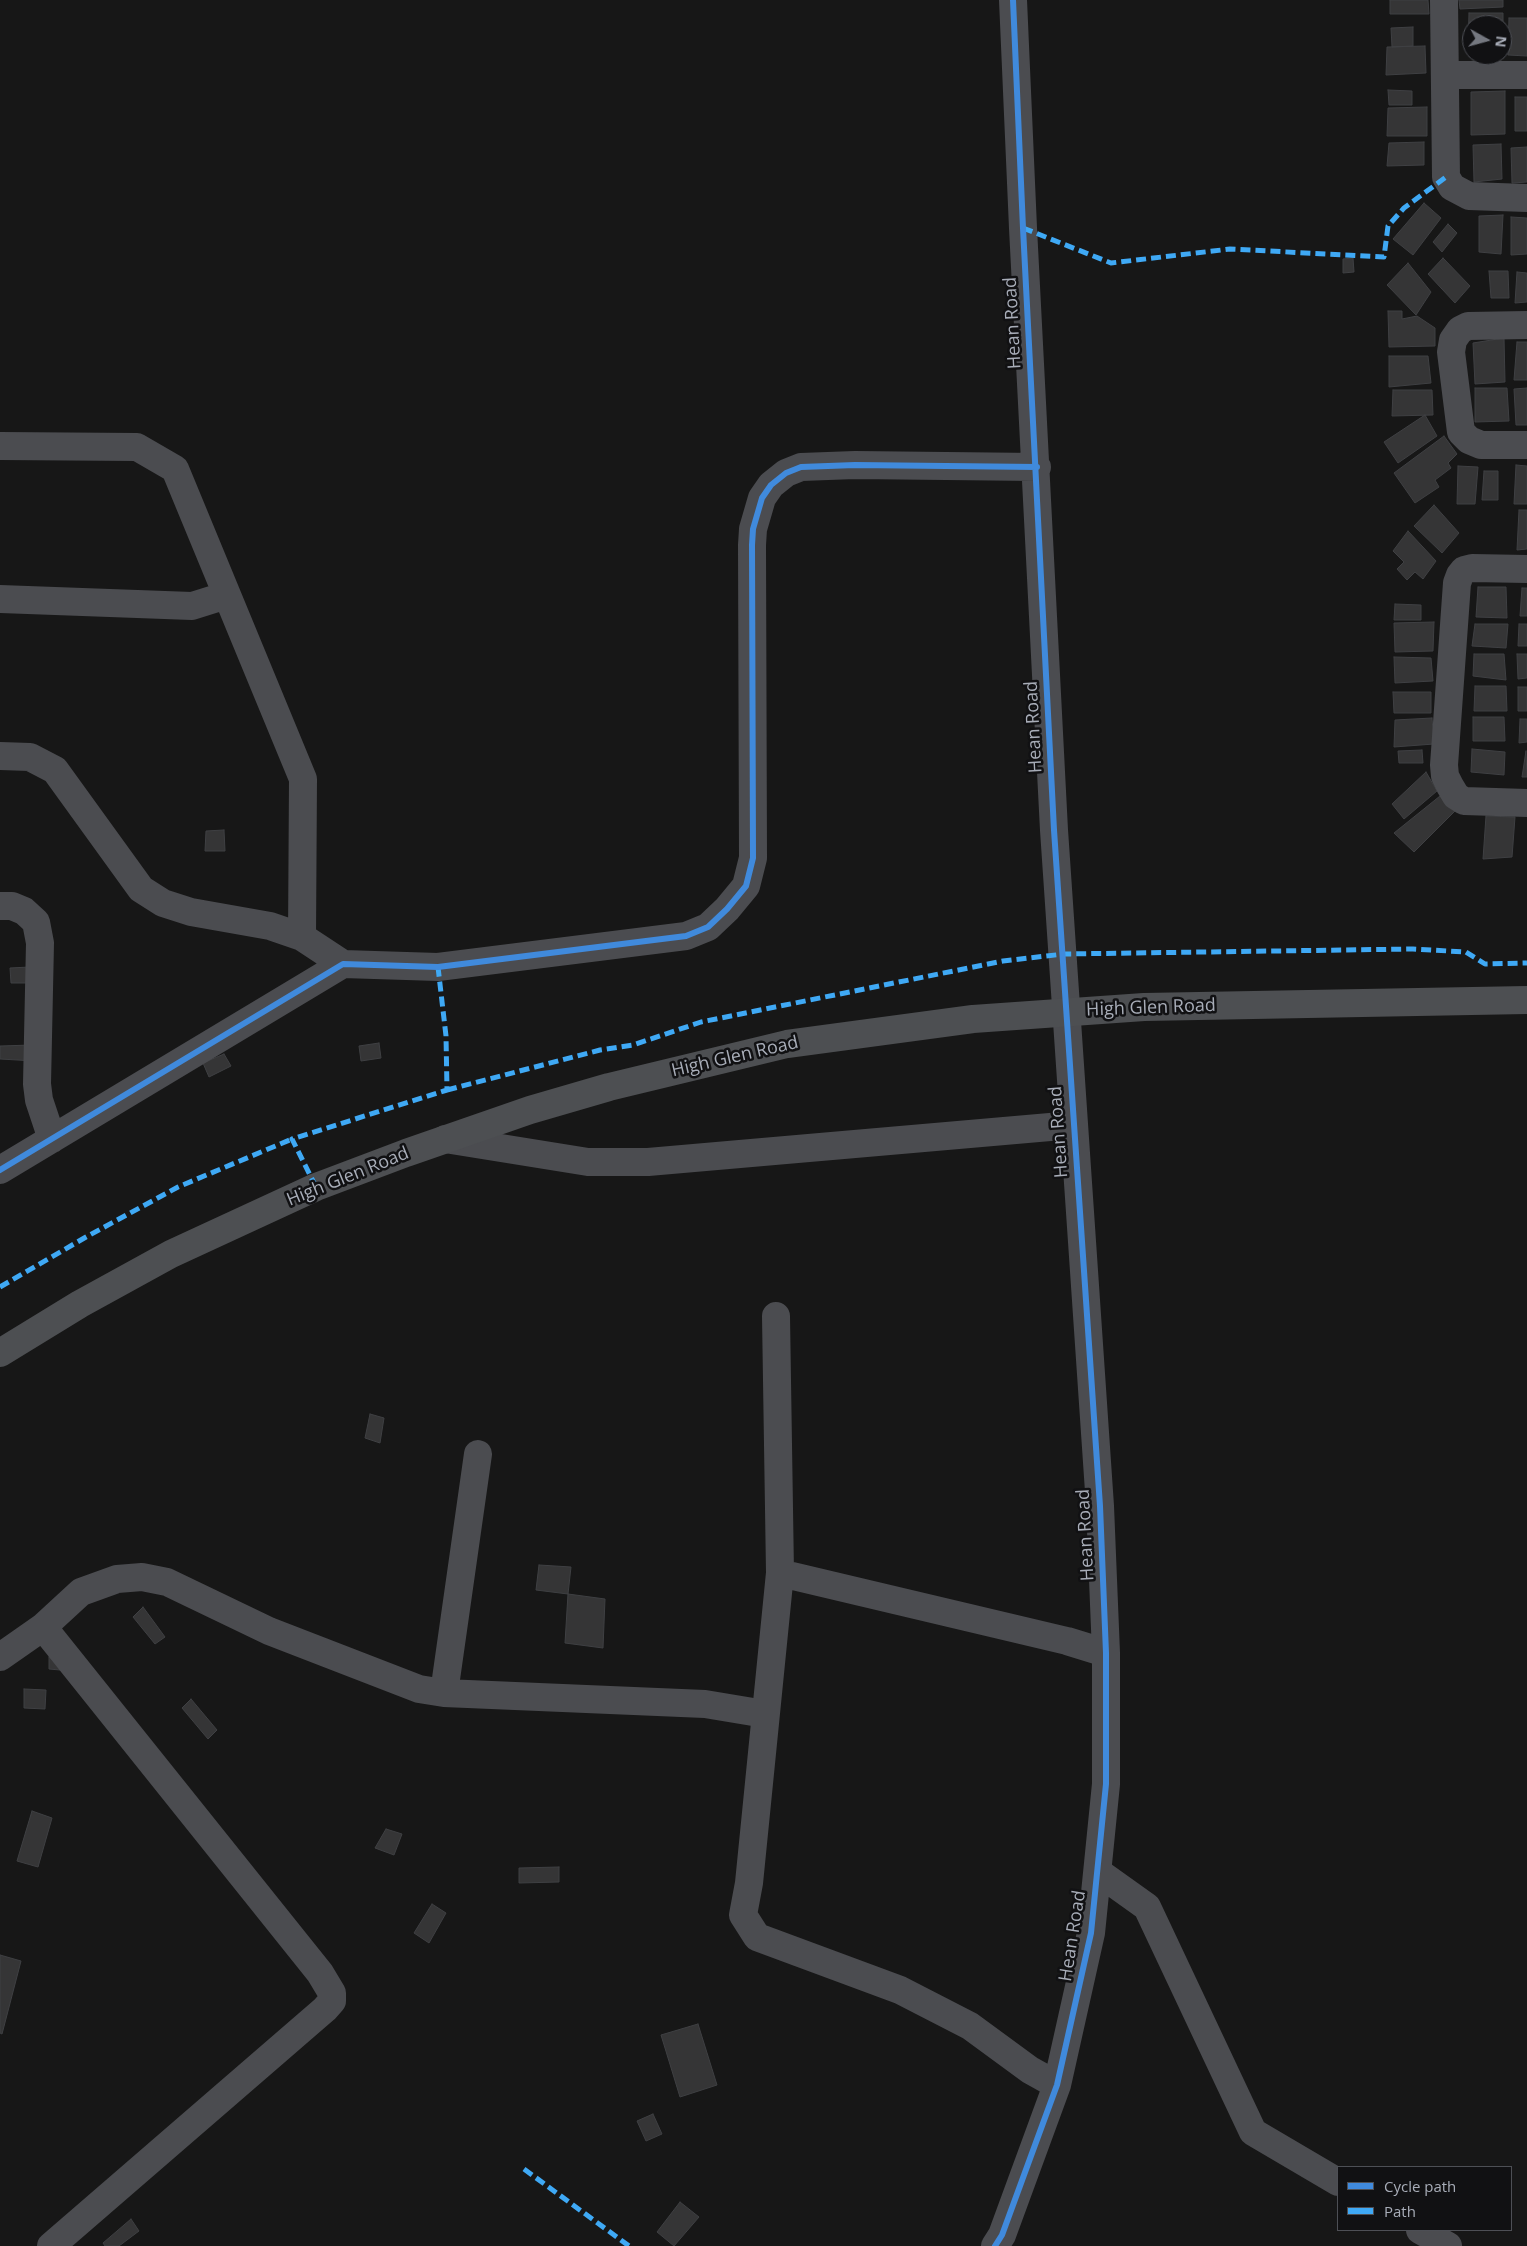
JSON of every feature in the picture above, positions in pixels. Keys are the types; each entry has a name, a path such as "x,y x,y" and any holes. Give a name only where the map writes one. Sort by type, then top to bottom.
{"main road":[{"name":"High Glen Road","path":"0,1353 80,1304 171,1254 316,1187 530,1110 610,1087 787,1044 973,1019 1144,1007 1527,1000"}],"street":[{"name":"Hean Road","path":"995,2246 1002,2235 1058,2085 1091,1933 1106,1784 1106,1653 1100,1506 1054,830 1037,467 1022,228 1013,0"},
{"path":"1444,0 1446,177 1452,187 1469,196 1527,198"},
{"path":"1446,75 1527,75"},
{"path":"1527,325 1468,326 1460,330 1453,340 1451,352 1461,432 1469,440 1481,445 1527,445"},
{"path":"0,446 138,447 175,469 302,779 302,937"},
{"path":"0,756 30,757 56,770 141,888 163,903 192,912 270,926 302,937 343,964 438,967 686,936 708,927 728,909 746,886 753,858 752,545 753,529 762,498 771,485 786,473 802,467 855,465 1037,467"},
{"path":"1527,569 1472,568 1464,570 1460,575 1457,583 1444,765 1445,776 1450,786 1456,796 1464,801 1527,802"},
{"path":"0,600 192,606 227,595"},
{"path":"0,906 12,906 24,911 36,922 40,943 37,1084 39,1100 52,1139"},
{"path":"0,1170 343,964"},
{"path":"445,1139 588,1162 648,1162 1073,1125"},
{"path":"776,1316 780,1573 749,1883 743,1915 757,1937 900,1990 970,2026 1030,2070 1058,2085"},
{"path":"444,1693 478,1454"},
{"path":"780,1573 1067,1641 1106,1653"},
{"path":"0,1657 43,1627 81,1592 117,1579 142,1577 167,1582 269,1631 410,1686 444,1693 705,1704 765,1714"},
{"path":"43,1627 320,1973 332,1993 332,2001 325,2008 51,2246"},
{"path":"1098,1872 1146,1907 1253,2132 1337,2181"},
{"path":"1422,2231 1448,2246"}],"building":[{"path":"1390,0 1428,0 1429,14 1390,14"},
{"path":"1459,0 1503,0 1503,7 1460,9"},
{"path":"1469,13 1503,13 1503,15 1469,15"},
{"path":"1512,18 1527,18 1527,56 1512,55"},
{"path":"1413,27 1413,46 1392,47 1391,28"},
{"path":"1425,46 1426,73 1386,75 1387,47"},
{"path":"1388,90 1412,91 1412,105 1389,105"},
{"path":"1505,91 1505,134 1471,135 1471,92"},
{"path":"1515,97 1527,97 1527,131 1515,131"},
{"path":"1427,107 1427,136 1387,136 1388,108"},
{"path":"1424,142 1424,165 1387,166 1389,143"},
{"path":"1501,144 1502,179 1474,182 1473,145"},
{"path":"1527,147 1527,182 1512,183 1511,148"},
{"path":"1424,203 1441,218 1413,255 1393,239"},
{"path":"1503,215 1501,254 1479,252 1479,216"},
{"path":"1511,217 1527,218 1527,254 1511,255"},
{"path":"1448,224 1457,233 1442,252 1433,242"},
{"path":"1353,258 1354,272 1343,273 1343,259"},
{"path":"1443,258 1470,286 1455,303 1428,274"},
{"path":"1408,263 1431,292 1416,315 1387,285"},
{"path":"1489,271 1508,271 1509,298 1491,298"},
{"path":"1517,272 1527,273 1527,302 1515,303"},
{"path":"1388,311 1402,311 1402,319 1417,316 1435,328 1435,346 1389,347"},
{"path":"1504,338 1505,382 1475,384 1473,343"},
{"path":"1517,342 1527,342 1527,380 1514,380"},
{"path":"1389,356 1428,356 1431,383 1389,387"},
{"path":"1475,388 1507,388 1509,421 1475,422"},
{"path":"1527,388 1527,425 1516,425 1514,389"},
{"path":"1393,390 1432,390 1433,415 1392,416"},
{"path":"1425,415 1437,436 1398,463 1384,442"},
{"path":"1444,436 1457,454 1448,463 1451,468 1435,480 1439,487 1415,503 1394,473"},
{"path":"1516,465 1527,466 1527,504 1514,504"},
{"path":"1458,466 1478,467 1475,504 1457,504"},
{"path":"1484,471 1498,471 1498,500 1482,500"},
{"path":"1434,505 1459,533 1442,553 1414,526"},
{"path":"1519,510 1527,510 1527,549 1517,550"},
{"path":"1408,531 1436,561 1423,579 1415,572 1407,580 1397,569 1404,562 1393,551"},
{"path":"1478,587 1506,587 1507,618 1476,617"},
{"path":"1522,588 1527,588 1527,616 1520,616"},
{"path":"1395,604 1421,605 1421,620 1394,620"},
{"path":"1434,622 1433,651 1395,652 1394,623"},
{"path":"1475,624 1508,624 1506,648 1472,646"},
{"path":"1519,624 1527,624 1527,646 1518,646"},
{"path":"1474,654 1504,654 1506,680 1473,676"},
{"path":"1517,654 1527,654 1527,678 1518,679"},
{"path":"1394,657 1431,658 1433,681 1395,683"},
{"path":"1475,686 1506,686 1507,711 1474,711"},
{"path":"1518,687 1527,687 1527,711 1518,711"},
{"path":"1393,692 1431,692 1431,713 1394,713"},
{"path":"1473,717 1504,717 1505,741 1473,741"},
{"path":"1432,718 1434,744 1394,747 1395,720"},
{"path":"1520,719 1527,719 1527,742 1519,743"},
{"path":"1472,749 1505,752 1504,775 1471,772"},
{"path":"1422,750 1423,763 1399,763 1398,751"},
{"path":"1526,751 1527,777 1522,777"},
{"path":"1426,772 1437,791 1404,819 1392,804"},
{"path":"1445,792 1456,810 1414,852 1394,833"},
{"path":"1486,816 1515,817 1512,857 1483,859"},
{"path":"224,830 225,851 205,851 206,831"},
{"path":"30,967 29,983 11,983 10,968"},
{"path":"379,1043 381,1058 361,1061 359,1046"},
{"path":"32,1045 35,1061 0,1059 0,1046"},
{"path":"224,1054 231,1066 209,1077 203,1063"},
{"path":"370,1414 384,1418 380,1443 365,1438"},
{"path":"539,1565 571,1567 568,1594 536,1590"},
{"path":"568,1594 605,1599 603,1648 565,1643"},
{"path":"143,1607 165,1637 155,1644 133,1617"},
{"path":"49,1657 61,1658 60,1670 49,1669"},
{"path":"24,1689 46,1690 45,1709 24,1708"},
{"path":"191,1699 217,1730 208,1739 182,1708"},
{"path":"32,1811 52,1818 38,1867 17,1861"},
{"path":"386,1829 402,1834 394,1855 375,1848"},
{"path":"559,1867 559,1882 519,1883 519,1868"},
{"path":"432,1904 446,1913 429,1943 414,1933"},
{"path":"0,1955 21,1961 2,2034 0,2033"},
{"path":"698,2024 717,2085 680,2097 661,2035"},
{"path":"653,2114 662,2134 646,2141 637,2121"},
{"path":"680,2202 699,2217 674,2246 657,2232"},
{"path":"131,2219 139,2231 119,2246 105,2246 103,2243"}],"marked path":[{"path":"1023,228 1111,263 1230,249 1384,257 1388,226 1404,208 1446,177"},
{"path":"447,1090 600,1050 633,1045 701,1022 1003,961 1064,954 1413,949 1466,952 1485,964 1527,963"},
{"path":"316,1187 292,1139 447,1090 446,1036 438,967"},
{"path":"0,1287 178,1187 292,1139"},
{"path":"524,2169 629,2246"}],"cycle path":[{"path":"995,2246 1002,2235 1057,2085 1091,1933 1106,1784 1106,1653 1100,1506 1054,830 1013,0"},
{"path":"0,1170 343,964 438,967 686,936 708,927 727,909 746,886 753,858 752,545 753,529 762,498 771,485 786,473 801,467 855,465 1037,467"}]}
